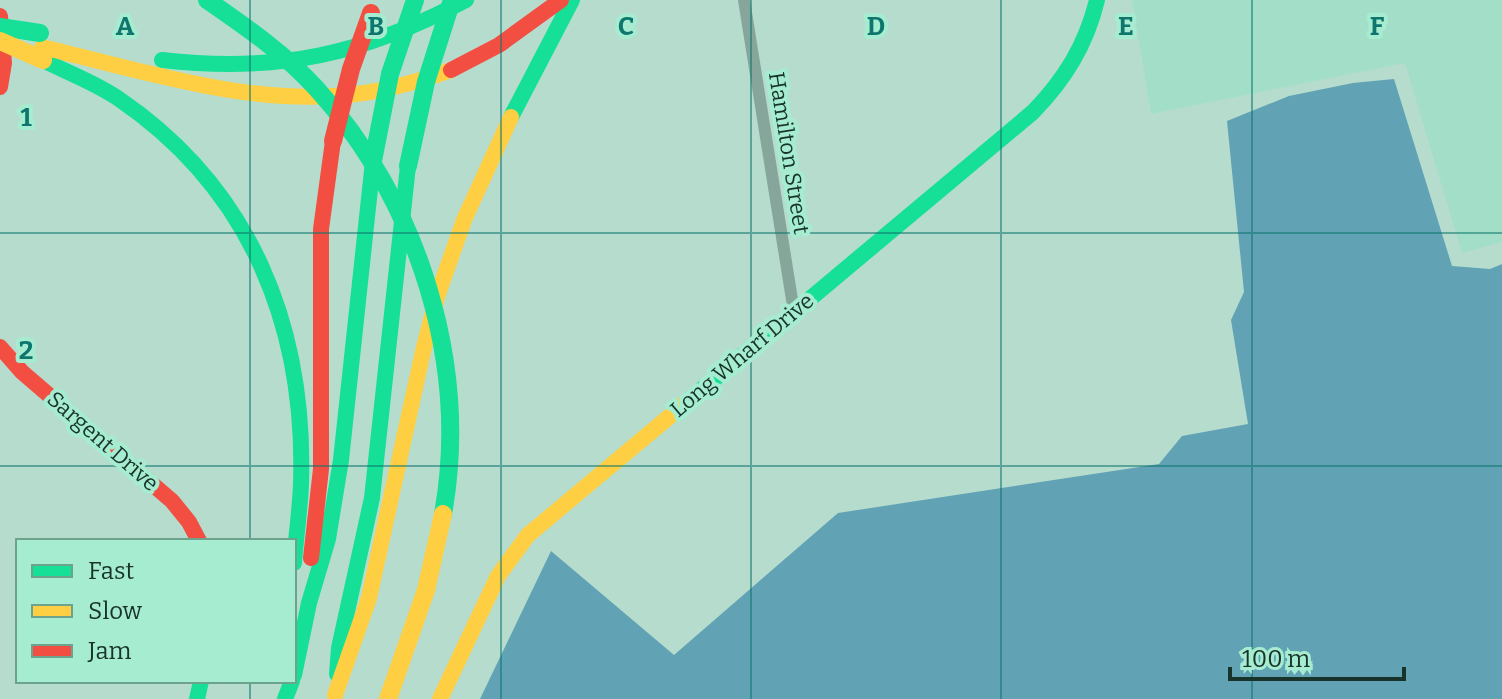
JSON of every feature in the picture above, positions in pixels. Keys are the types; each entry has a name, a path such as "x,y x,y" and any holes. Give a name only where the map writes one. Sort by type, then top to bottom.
{"main road":[{"path":"207,0 248,27 283,56 350,130 395,204 414,245 430,293 446,373 450,429 448,480 430,573 414,630 388,699"},
{"path":"296,665 309,603 328,539 341,460 373,161 390,74 415,0"},
{"path":"334,697 339,648 372,498 408,166 420,102 452,0"},
{"path":"42,47 230,66 308,61 361,48 405,31 466,0"},
{"path":"0,38 240,91 286,97 332,98 383,90 458,68 497,47 561,0"},
{"path":"334,697 355,649 378,563 419,363 437,296 468,207 572,0"},
{"name":"Long Wharf Drive","path":"440,699 498,576 528,535 1033,112 1064,80 1085,43 1097,0"},
{"path":"309,603 312,539 321,469 320,252 324,188 351,69 374,7"},
{"path":"0,16 4,63 0,87"},
{"path":"0,27 42,47 87,80 126,102 177,142 221,193 257,252 288,338 299,408 303,466 296,541"},
{"name":"Sargent Drive","path":"0,347 22,372 172,501 198,539"}],"street":[{"name":"Hamilton Street","path":"744,0 794,312"}],"shaded area":[{"path":"1132,0 1502,0 1502,242 1462,253 1405,63 1151,114"}],"water":[{"path":"1394,79 1452,266 1490,269 1502,264 1502,699 480,699 551,551 674,655 838,513 1159,464 1182,436 1248,424 1231,320 1244,292 1227,121 1289,96 1353,83"}],"traffic: fast":[{"path":"207,0 278,52 316,88 352,132 383,181 408,232 428,287 442,343 449,400 449,457 443,514"},
{"path":"373,161 390,74 415,0"},
{"path":"408,166 426,82 452,0"},
{"path":"162,60 244,64 319,56 391,34 466,0"},
{"path":"511,117 572,0"},
{"path":"688,401 1033,112 1073,60 1087,32 1097,0"},
{"path":"0,27 40,33"},
{"path":"43,60 110,93 165,135 204,175 236,219 261,266 280,317 293,370 300,426 301,484 296,540"},
{"path":"296,665 309,603 328,539 341,460 373,161"},
{"path":"337,674 339,648 372,498 408,166"},
{"path":"197,699 201,683"},
{"path":"285,699 291,683"}],"traffic: slow":[{"path":"0,41 43,60"},
{"path":"42,47 158,76 277,96 356,94 404,85 451,70"},
{"path":"335,695 369,598 437,297 464,220 511,117"},
{"path":"440,699 498,576 528,535 688,401"},
{"path":"388,699 426,590 443,514"}],"traffic: jam":[{"path":"451,70 499,45 561,0"},
{"path":"333,141 351,69 371,13"},
{"path":"0,16 4,63 0,87"},
{"path":"311,558 321,469 321,229 333,141"},
{"path":"0,347 22,372 172,501 198,539"}]}
